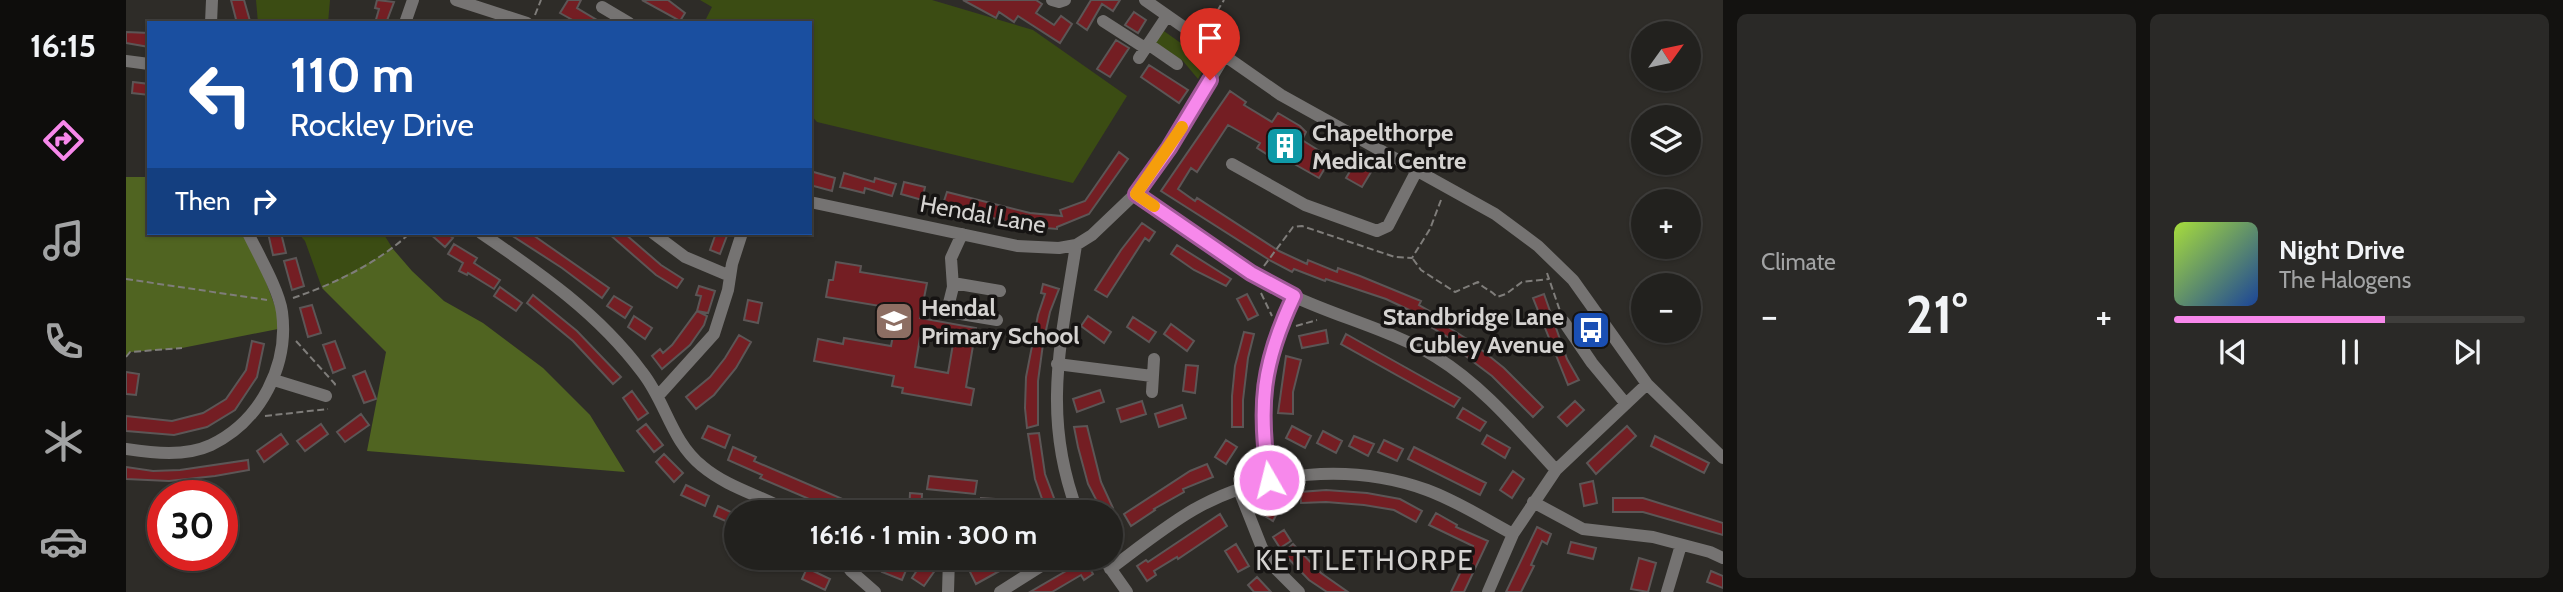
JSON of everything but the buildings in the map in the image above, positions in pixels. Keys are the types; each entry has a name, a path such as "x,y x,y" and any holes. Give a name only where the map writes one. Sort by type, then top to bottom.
{"street":[{"path":"211,21 212,0"},
{"path":"406,21 413,0"},
{"path":"456,0 523,21"},
{"path":"1052,0 1065,0"},
{"path":"1145,0 1281,95 1517,229 1573,280 1647,384 1723,458"},
{"path":"607,14 624,21"},
{"path":"1144,50 1167,16"},
{"path":"1103,21 1144,50 1177,64"},
{"name":"Hendal Lane","path":"812,202 1017,246 1076,245 1092,235 1136,194 1169,148 1224,57"},
{"path":"126,61 147,64"},
{"path":"1232,164 1305,205 1377,230 1388,226 1416,172"},
{"path":"1136,194 1257,276 1294,296 1398,337 1437,358 1475,386 1505,414 1556,470"},
{"path":"962,233 951,258 953,282 950,311 997,320"},
{"path":"126,449 151,453 184,452 210,445 248,418 274,380 281,358 283,328 280,302 249,235"},
{"path":"484,235 536,271 596,321 643,372 658,396 668,423 687,453 722,480 764,500"},
{"path":"656,235 685,257 730,276"},
{"path":"658,396 714,334 729,290 730,276 742,235"},
{"path":"1074,500 1059,447 1056,417 1057,364 1076,245"},
{"path":"953,282 1000,291"},
{"path":"1269,480 1262,411 1266,376 1278,330 1294,296"},
{"path":"1564,322 1626,404"},
{"path":"1152,391 1154,359"},
{"path":"1057,364 1152,376"},
{"path":"274,380 326,396"},
{"path":"1488,592 1513,534 1556,470 1647,384"},
{"path":"1123,553 1192,510 1239,490 1269,480 1309,475 1353,474 1427,490 1513,534"},
{"path":"1239,490 1262,548 1277,570 1299,592"},
{"path":"1533,502 1583,529 1653,537 1723,558"},
{"path":"1667,592 1681,545"},
{"path":"850,570 875,592"},
{"path":"948,592 949,570"},
{"path":"1003,591 1035,570"},
{"path":"1110,570 1127,592"}],"path":[{"path":"530,21 541,0"},
{"path":"1199,40 1224,0"},
{"path":"1412,258 1430,229 1446,187"},
{"path":"1257,276 1293,227 1302,226 1395,257 1412,258 1421,270 1455,292 1478,282 1497,296 1506,294 1522,282 1549,279"},
{"path":"126,279 280,302 322,288 393,249 408,235"},
{"path":"1546,268 1564,322"},
{"path":"126,356 130,352 182,348"}],"green space":[{"path":"256,0 330,0 328,21 258,21"},
{"path":"700,0 932,0 1033,30 1127,96 1073,183 817,122 812,116 812,21 705,21 712,7"},
{"path":"1161,29 1202,58 1205,66 1198,79 1183,61 1153,41"},
{"path":"126,177 147,177 147,235 249,235 283,328 182,348 131,352 126,357"},
{"path":"300,235 384,235 393,249 322,288 305,241"},
{"path":"393,249 444,301 483,323 543,368 590,415 625,472 367,451 386,352 322,288"}],"slow traffic":[{"path":"1154,206 1136,194 1182,127"}],"place":[{"name":"Chapelthorpe Medical Centre","path":"1285,146"},
{"name":"Hendal Primary School","path":"894,321"},
{"name":"Standbridge Lane Cubley Avenue","path":"1591,330"}],"district":[{"name":"KETTLETHORPE","path":"1365,560"}],"route":[{"path":"1210,80 1169,148 1136,194 1251,273 1294,296 1278,330 1266,376 1262,411 1269,480"}]}
